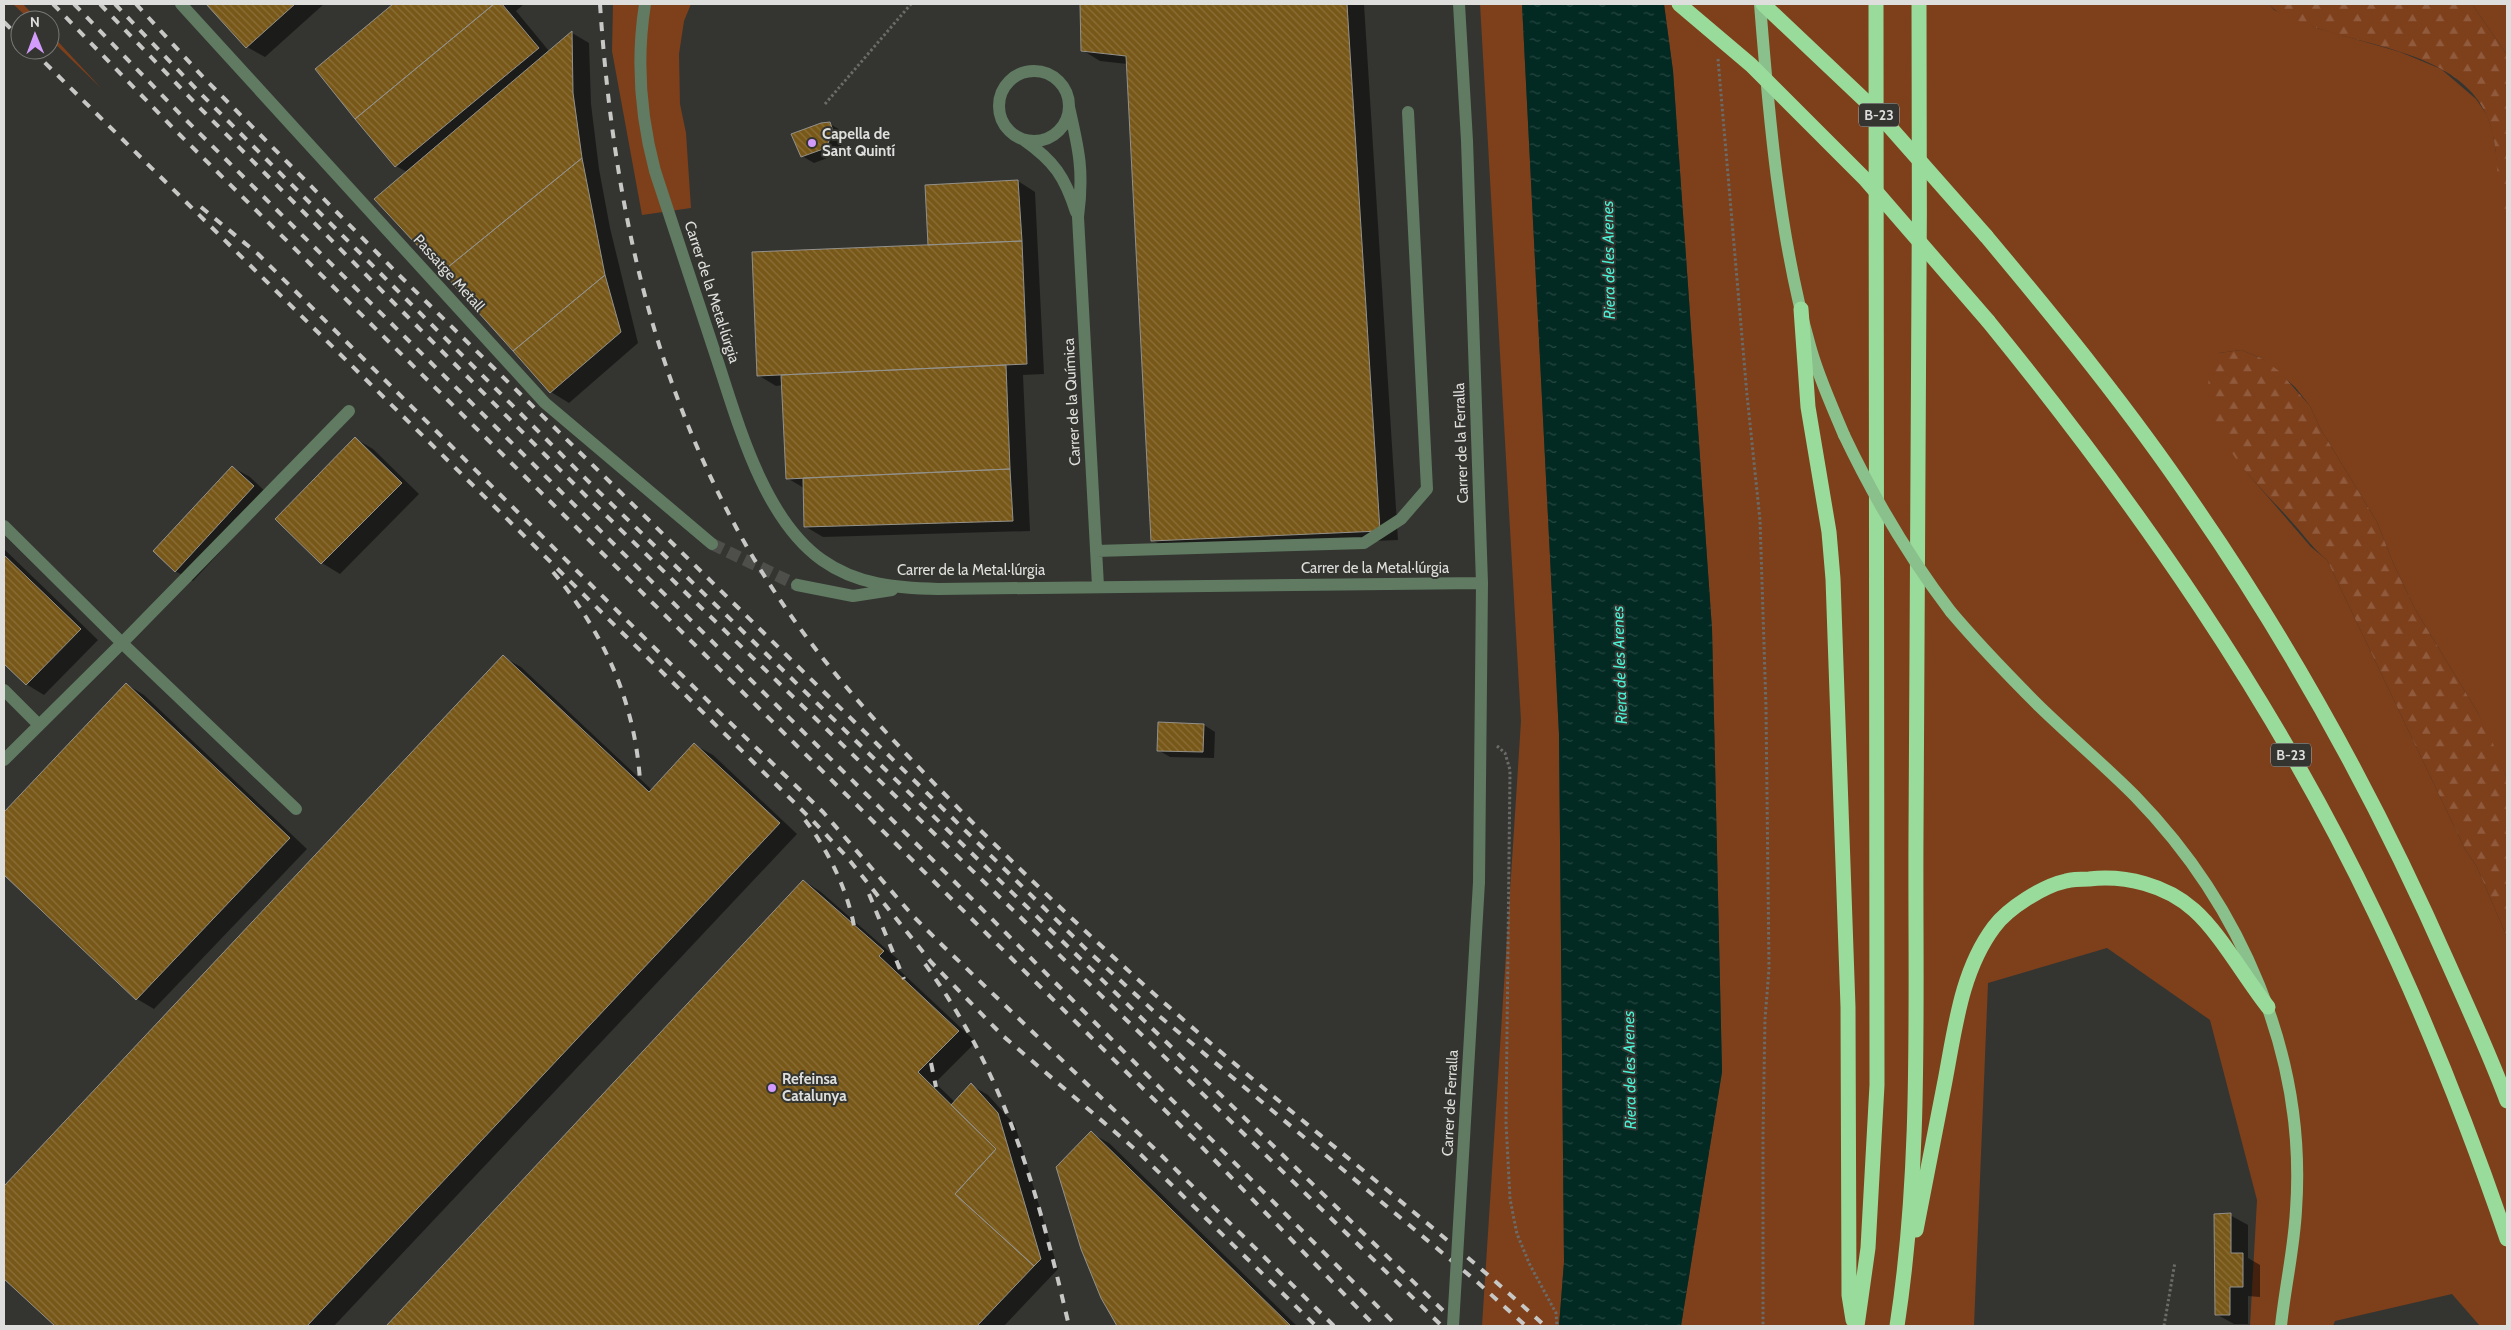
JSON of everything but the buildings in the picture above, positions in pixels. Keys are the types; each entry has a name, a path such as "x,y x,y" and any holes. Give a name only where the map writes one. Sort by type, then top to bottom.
{"highway":[{"name":"B-23","path":"1679,4 1750,65 1866,180 1988,321 2062,413 2126,498 2223,642 2297,764 2375,911 2418,1006 2461,1111 2507,1239"},
{"name":"B-23","path":"1761,4 1874,110 1986,236 2066,333 2132,418 2192,501 2276,631 2330,722 2400,858 2467,1005 2507,1101"},
{"path":"1858,1326 1868,1248 1877,1067 1876,4"},
{"path":"1911,1238 1916,1093 1920,474 1919,4"},
{"path":"1801,309 1808,407 1829,532 1832,579 1848,1007 1849,1295 1854,1326"},
{"path":"1897,1326 1911,1238 1961,1000 1977,955 1994,926 2018,905 2039,892 2066,881 2095,878 2117,878 2138,882 2174,894 2196,911 2268,1006"}],"main road":[{"path":"1761,4 1783,214 1801,309 1814,360 1862,474 1911,558 1951,612 2006,673 2135,797 2188,858 2234,928 2268,1006 2287,1079 2296,1153 2296,1208 2281,1326"}],"street":[{"name":"Passatge Metall","path":"181,4 545,403 712,544"},
{"name":"Carrer de la Metal·lúrgia","path":"645,4 639,50 639,80 648,142 655,171 751,457 775,504 807,547 821,559 857,579 904,588 1482,583"},
{"name":"Carrer de la Ferralla","path":"1460,4 1467,141 1482,583 1478,882"},
{"path":"1030,71 1042,72 1053,76 1062,84 1067,95 1069,106 1065,122 1055,134 1045,140 1023,140 1004,125 1000,115 999,102 1002,91 1018,74 1030,71"},
{"name":"Carrer de la Química","path":"1069,106 1082,164 1082,186 1078,217 1098,586"},
{"path":"1096,551 1364,544 1401,519 1427,489 1408,112"},
{"name":"Carrer de la Química","path":"1023,140 1040,151 1062,176 1078,217"},
{"path":"4,760 122,644 349,411"},
{"path":"4,526 122,644 296,809"},
{"path":"797,585 853,596 904,588"},
{"path":"4,690 38,725"},
{"name":"Carrer de Ferralla","path":"1453,1326 1478,882"}],"path":[{"path":"825,104 911,4"},
{"path":"1719,78 1761,540 1766,707 1769,960 1765,1019 1763,1135 1763,1326"},
{"path":"1480,744 1499,748 1505,753 1510,770 1506,1124 1510,1199 1517,1234 1530,1265 1556,1314 1557,1326"},
{"path":"2164,1326 2175,1262"}],"green space":[{"path":"13,4 23,4 29,10 19,10"},
{"path":"613,4 691,4 684,21 679,54 680,104 686,133 691,208 642,215 612,51"},
{"path":"1480,4 1522,4 1559,734 1564,1262 1559,1326 1482,1326 1521,721"},
{"path":"1664,4 2269,4 2274,10 2317,28 2400,52 2441,69 2476,99 2487,115 2493,133 2507,229 2507,779 2478,713 2415,609 2394,565 2377,522 2320,428 2310,406 2295,387 2261,358 2241,350 2219,353 2225,440 2249,475 2311,547 2327,560 2465,849 2477,867 2507,937 2507,1326 2480,1326 2452,1294 2335,1321 2333,1326 2250,1326 2257,1200 2210,1020 2107,948 1988,983 1974,1326 1681,1326 1722,1072 1712,629 1673,71"},
{"path":"2269,4 2472,4 2507,55 2507,229 2492,132 2487,116 2474,95 2455,78 2433,65 2407,54 2329,32 2296,20 2281,14"},
{"path":"2472,4 2507,4 2507,55"},
{"path":"60,44 101,88 60,49"},
{"path":"2241,350 2261,358 2279,371 2310,406 2320,428 2377,522 2394,565 2415,609 2478,713 2492,741 2507,779 2507,937 2477,867 2465,849 2327,560 2257,485 2231,452 2221,435 2213,416 2208,396 2209,379 2219,353"}],"water":[{"name":"Riera de les Arenes","path":"1522,4 1664,4 1673,71 1712,629 1722,1072 1681,1326 1559,1326 1564,1262 1559,734"}],"tunnel":[{"path":"712,544 797,585"}],"railway":[{"path":"53,4 177,132 1197,1142 1375,1326"},
{"path":"74,4 183,117 973,900 1397,1326"},
{"path":"100,4 196,104 586,496 1442,1326"},
{"path":"115,4 201,94 592,485 1459,1326"},
{"path":"136,4 203,77 401,277 1088,951 1158,1015 1476,1281 1526,1326"},
{"path":"600,4 606,76 615,147 627,216 642,284 661,352 685,418 713,483 747,547 770,585 796,622 822,658 910,758 972,822 1066,913 1195,1030 1428,1224 1545,1326"},
{"path":"4,22 10,28"},
{"path":"42,60 815,823 846,856 931,962 1003,1036 1136,1150 1316,1326"},
{"path":"201,207 258,254 716,709 823,812 913,916 1161,1155 1334,1326"},
{"path":"553,572 587,619 602,644 614,670 624,696 631,724 637,752 640,781"},
{"path":"805,820 836,870 847,898 854,926"},
{"path":"869,894 904,979"},
{"path":"925,964 978,1050 1016,1138 1045,1229 1069,1326"},
{"path":"931,1063 936,1087"}],"place":[{"name":"Capella de Sant Quintí","path":"812,143"},
{"name":"Refeinsa Catalunya","path":"772,1088"}]}
